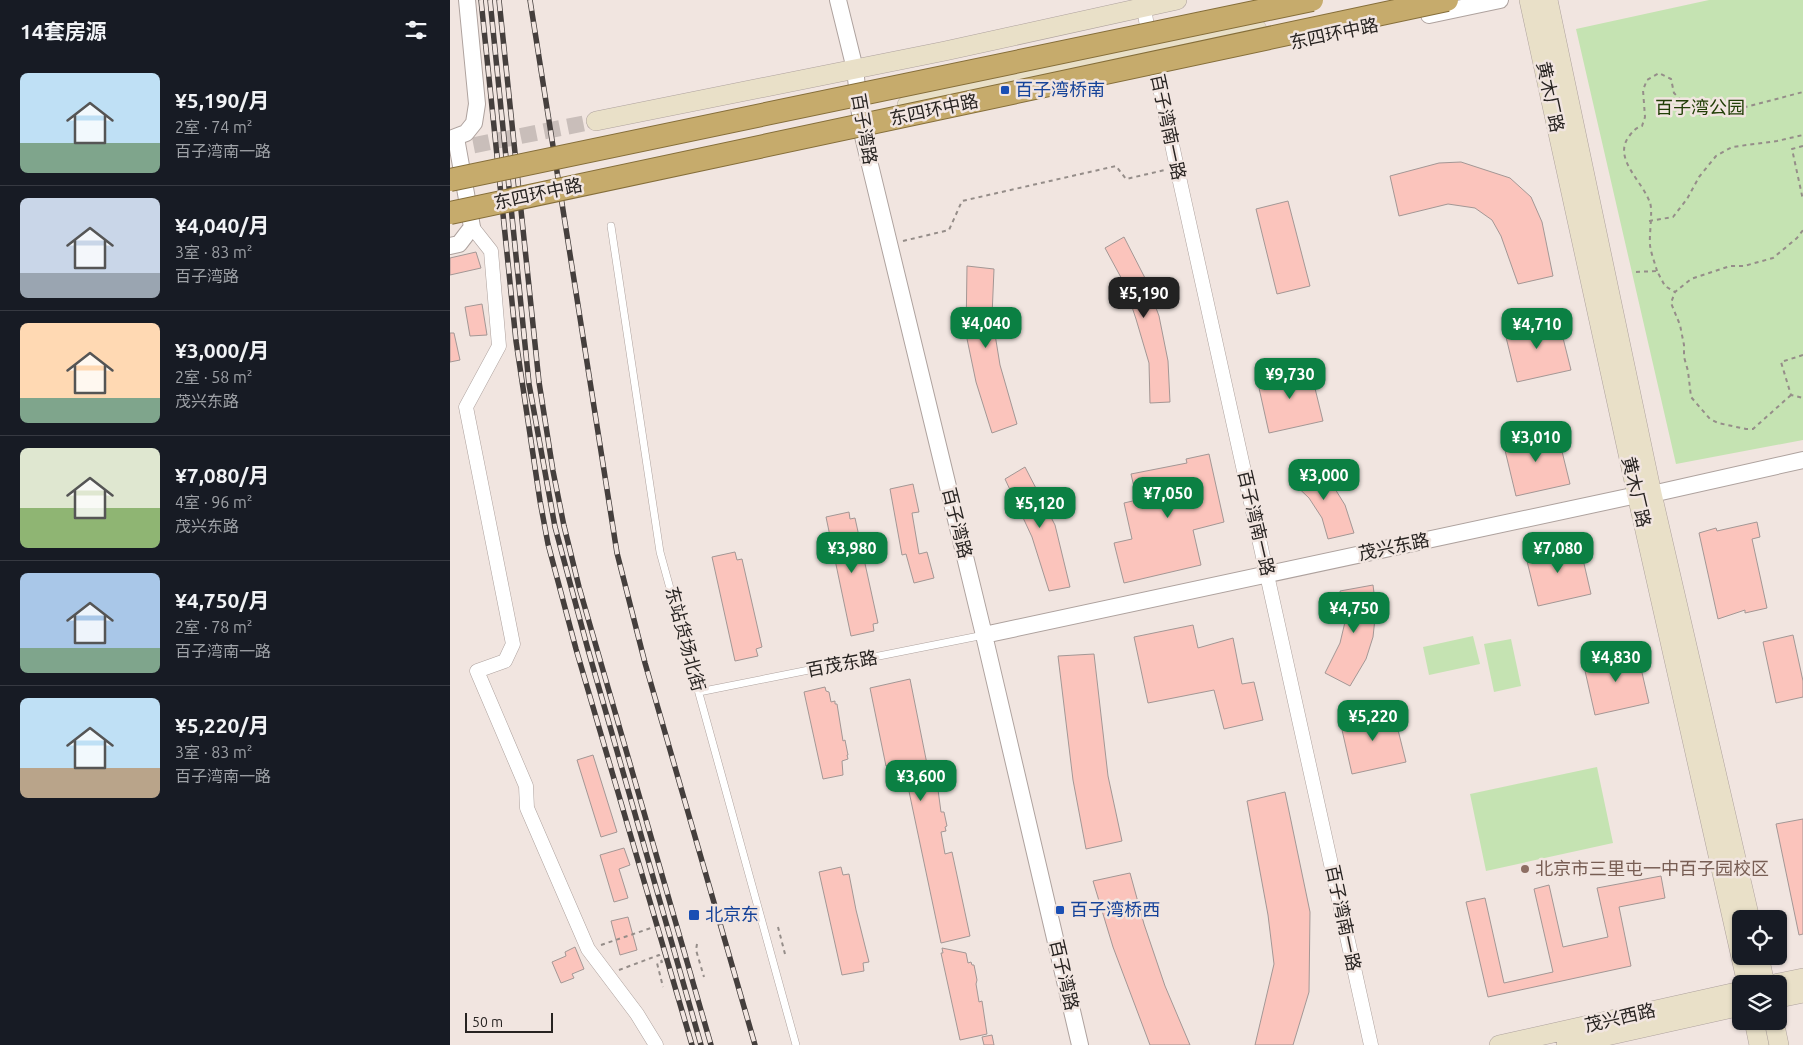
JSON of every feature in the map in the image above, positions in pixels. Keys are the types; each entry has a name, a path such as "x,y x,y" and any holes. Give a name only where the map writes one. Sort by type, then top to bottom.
{"highway":[{"name":"东四环中路","path":"450,180 1312,0"},
{"name":"东四环中路","path":"451,213 1447,0"}],"main road":[{"name":"东四环中路","path":"603,149 856,78 1144,4 1177,0"},
{"name":"东四环中路","path":"596,121 856,78 1011,57 1273,0"},
{"name":"东四环中路","path":"609,177 862,125 1003,79 1152,51 1400,0"},
{"name":"黄木厂路","path":"1528,0 1645,495 1745,975"},
{"path":"1548,0 1645,495 1748,910"},
{"path":"1787,981 1803,978"},
{"name":"茂兴西路","path":"1499,1045 1732,993"},
{"path":"1787,996 1803,993"},
{"name":"茂兴西路","path":"1566,1045 1732,1008"},
{"path":"1756,1030 1759,1045"},
{"path":"1776,1030 1779,1045"}],"street":[{"path":"467,0 477,104 474,123 466,133 453,139 472,227 491,251 499,346 466,407 513,644 505,661 477,671 526,786 527,808 588,949 637,1014 656,1045"},
{"name":"百子湾路","path":"838,0 856,78 862,125 889,245 984,635 1080,1045"},
{"name":"东四环中路","path":"862,125 1156,71 1500,0"},
{"name":"百子湾南一路","path":"1144,4 1147,27 1177,168 1371,1045"},
{"path":"450,246 459,244 472,227"},
{"name":"茂兴东路","path":"984,635 1803,460"}],"lane":[{"name":"东站货场北街","path":"611,226 660,552 796,1045"},
{"name":"百茂东路","path":"699,692 984,635"}],"path":[{"path":"1675,292 1665,286 1657,272 1650,246 1649,221 1651,205 1625,160 1624,148 1627,138 1636,128 1642,126 1645,117 1643,90 1647,80 1659,74 1670,79 1674,93 1688,107 1701,115 1715,115 1803,92"},
{"path":"1649,221 1673,217 1687,199 1699,177 1716,156 1732,147 1803,136"},
{"path":"1803,146 1792,150 1803,200"},
{"path":"889,245 949,230 962,201 1116,166 1126,179 1177,168"},
{"path":"1791,395 1753,429 1710,420 1691,397 1680,325 1671,302 1675,292 1691,279 1730,266 1757,263 1773,258 1797,238 1803,230"},
{"path":"1636,272 1657,272"},
{"path":"1791,395 1781,362 1803,355"},
{"path":"1791,395 1803,398"},
{"path":"778,926 786,958"},
{"path":"588,949 651,928"},
{"path":"697,944 696,950 704,977"},
{"path":"607,974 659,955 662,962 657,963 663,987"}],"green space":[{"name":"百子湾公园","path":"1709,0 1803,0 1803,440 1676,464 1576,29"},
{"path":"1473,636 1480,664 1429,675 1423,647"},
{"path":"1511,639 1521,686 1494,692 1484,644"},
{"path":"1597,767 1613,843 1486,871 1470,794"}],"building":[{"path":"1461,162 1510,178 1531,197 1542,222 1553,276 1518,284 1501,236 1492,220 1475,208 1448,204 1399,216 1390,176 1439,163"},
{"path":"1288,201 1310,286 1277,294 1256,209"},
{"path":"1124,237 1145,278 1159,316 1168,361 1170,402 1150,403 1149,363 1124,283 1105,248"},
{"path":"476,252 481,268 450,275 450,258"},
{"path":"967,266 994,269 992,316 1000,365 1017,424 992,433 976,382 966,334"},
{"path":"482,304 487,335 470,336 465,307"},
{"path":"1558,318 1571,370 1517,382 1504,329"},
{"path":"450,333 454,333 460,360 450,362"},
{"path":"1310,368 1323,421 1269,433 1257,379"},
{"path":"1557,431 1570,484 1516,496 1503,442"},
{"path":"1209,454 1224,522 1193,530 1201,565 1124,583 1114,543 1132,539 1124,503 1137,500 1131,474 1187,463 1186,459"},
{"path":"1306,461 1332,484 1345,505 1354,533 1328,539 1322,518 1309,498 1290,480"},
{"path":"1025,467 1055,525 1070,587 1049,591 1032,537 1005,479"},
{"path":"913,484 919,512 912,513 919,554 927,552 934,578 914,583 906,554 902,555 890,489"},
{"path":"849,512 850,519 855,518 878,623 873,624 874,631 851,636 826,517"},
{"path":"1757,522 1760,537 1752,539 1767,608 1745,613 1745,610 1718,619 1699,533 1716,528 1717,531"},
{"path":"1579,542 1591,594 1538,606 1525,553"},
{"path":"735,552 737,560 742,559 762,647 756,649 758,656 735,661 712,557"},
{"path":"1373,585 1376,609 1373,637 1366,659 1350,686 1325,673 1340,643 1345,622 1340,591"},
{"path":"1193,625 1198,648 1233,638 1242,684 1254,682 1263,720 1224,729 1214,690 1148,703 1134,637"},
{"path":"1793,635 1803,681 1803,697 1776,703 1763,642"},
{"path":"1637,651 1649,703 1595,715 1583,662"},
{"path":"1094,654 1108,776 1122,841 1086,849 1073,780 1058,656"},
{"path":"910,679 929,774 933,773 934,776 936,775 941,812 944,812 947,826 945,827 946,831 941,832 945,854 952,852 970,936 941,943 903,763 886,766 870,688"},
{"path":"825,687 826,691 829,692 831,702 835,701 835,704 837,704 848,759 842,761 843,775 823,779 804,692"},
{"path":"1393,710 1406,762 1352,774 1340,721"},
{"path":"593,755 617,832 601,837 577,760"},
{"path":"1285,792 1310,912 1309,992 1293,1045 1255,1045 1274,964 1268,915 1247,801"},
{"path":"1803,819 1803,934 1799,935 1776,824"},
{"path":"624,848 630,865 619,869 628,898 614,902 600,855"},
{"path":"841,867 843,875 849,874 869,962 863,963 864,971 842,975 819,872"},
{"path":"1130,873 1144,924 1165,986 1190,1045 1150,1045 1113,947 1093,881"},
{"path":"1661,876 1665,898 1619,907 1631,966 1488,997 1466,902 1485,898 1504,983 1553,972 1534,889 1549,885 1563,947 1608,937 1597,888"},
{"path":"628,917 637,950 620,955 611,921"},
{"path":"575,947 584,969 572,974 574,978 561,983 552,962 566,956 565,952"},
{"path":"942,948 966,953 968,963 971,962 974,965 979,1002 982,1001 987,1034 960,1040 941,953 943,953"},
{"path":"992,1035 994,1045 984,1045 982,1037"}],"tunnel":[{"path":"450,150 596,121"}],"railway":[{"path":"481,0 516,341 548,544 576,649 692,1045"},
{"path":"490,0 529,384 555,527 701,1045"},
{"path":"499,0 539,382 564,526 579,587 711,1045"},
{"path":"530,0 617,553 645,663 755,1045"}],"place":[{"name":"百子湾桥南","path":"1005,90"},
{"name":"北京市三里屯一中百子园校区","path":"1525,869"},
{"name":"百子湾桥西","path":"1060,910"},
{"name":"北京东","path":"694,915"}]}
